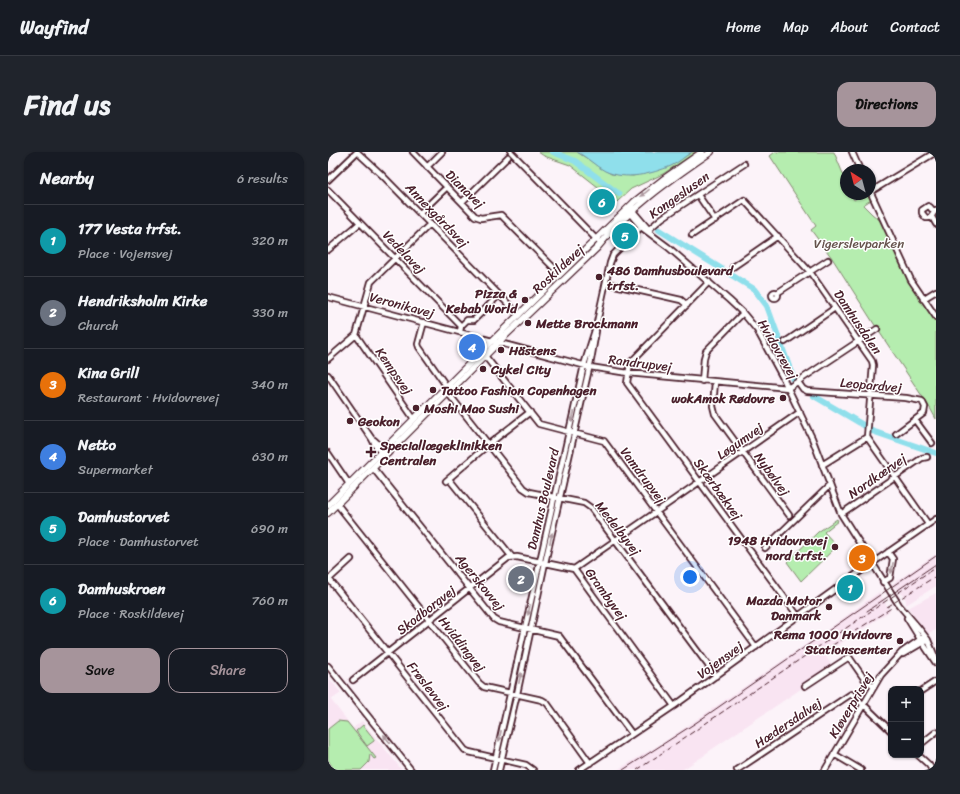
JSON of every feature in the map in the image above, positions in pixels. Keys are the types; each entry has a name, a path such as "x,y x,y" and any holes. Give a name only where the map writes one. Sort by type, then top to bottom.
{"main road":[{"name":"Roskildevej","path":"630,212 640,197 702,152"},
{"name":"Roskildevej","path":"328,513 373,468 414,419 485,356 519,315 560,274 630,212 675,177 711,152"},
{"name":"Roskildevej","path":"328,505 349,484 385,453 598,241"}],"street":[{"path":"328,180 357,152"},
{"name":"Annexgårdsvej","path":"357,152 420,213 519,315"},
{"name":"Dianavej","path":"413,152 478,218 498,214 503,216 560,274"},
{"path":"427,166 442,152"},
{"path":"511,152 598,241"},
{"path":"852,152 857,164"},
{"path":"876,188 935,154"},
{"path":"462,202 508,157"},
{"name":"Kongeslusen","path":"648,231 662,218 744,164"},
{"path":"420,213 447,187"},
{"name":"Vedelavej","path":"328,190 461,326"},
{"path":"698,195 714,220"},
{"name":"Damhusdalen","path":"692,235 744,200 810,272 873,363 867,437"},
{"path":"874,200 906,271 936,317"},
{"path":"928,206 930,207 935,211 932,217 926,218 922,213 922,210 928,206"},
{"name":"Hvidovrevej","path":"630,212 641,227 652,234 709,282 743,313 757,330 766,344 812,438 841,514 871,564 905,613 936,663"},
{"name":"Hvidovrevej","path":"630,212 648,231"},
{"path":"932,217 936,224"},
{"path":"328,250 360,223"},
{"path":"328,359 356,335 370,282 430,224"},
{"name":"Damhus Boulevard","path":"499,770 517,694 539,562 584,365 596,327 610,263 613,255 641,227"},
{"path":"732,267 778,236"},
{"path":"777,293 828,260"},
{"path":"628,373 630,363 709,282"},
{"path":"606,283 681,300 687,305"},
{"path":"923,299 936,291"},
{"path":"460,332 461,326 468,320 474,320 499,295"},
{"name":"Veronikavej","path":"328,297 496,341"},
{"path":"785,342 835,308"},
{"path":"702,381 706,352 743,313"},
{"name":"Medelbyvej","path":"424,322 418,344 419,347 447,390 523,488 529,492 560,498 589,506 716,676"},
{"name":"Damhus Boulevard","path":"493,770 510,692 545,563 590,367 596,339 596,327"},
{"path":"788,388 877,329"},
{"name":"Kempsvej","path":"356,335 414,419"},
{"name":"Randrupvej","path":"496,341 590,367 628,373 702,381 788,388"},
{"name":"Vamdrupvej","path":"485,356 540,425 569,431 604,441 756,647"},
{"name":"Skærbækvej","path":"628,373 628,385 798,616"},
{"path":"328,375 376,447 385,453"},
{"name":"Nybølvej","path":"715,382 713,410 789,515"},
{"name":"Leopardvej","path":"798,382 805,390 922,401 925,406 925,411 896,434"},
{"path":"512,557 448,480 489,444 530,412"},
{"name":"Løgumvej","path":"574,569 700,483 800,412"},
{"path":"915,420 932,443"},
{"path":"822,465 867,437 928,524"},
{"path":"328,453 349,484"},
{"name":"Nordkærvej","path":"841,514 922,458 927,457"},
{"name":"Agerskovvej","path":"373,468 496,620 555,634 562,639 632,734"},
{"path":"765,548 830,485"},
{"name":"Hviddingvej","path":"337,504 479,683 484,687 542,700 547,703 590,763"},
{"name":"Vojensvej","path":"579,770 674,706 798,616 936,519"},
{"path":"884,582 890,578 893,559 888,552"},
{"name":"Skodborgvej","path":"353,680 505,560 512,557"},
{"name":"Grambyvej","path":"512,557 574,569 674,706"},
{"path":"328,580 352,559"},
{"name":"Frøslevvej","path":"328,580 465,750 526,765 533,770"},
{"name":"Hvidovrevej","path":"905,613 926,638 936,659"},
{"name":"Kløverprisvej","path":"825,770 881,676 909,646 926,638"},
{"path":"805,686 849,657 865,680 874,687"},
{"path":"328,666 411,770"},
{"path":"924,689 936,682"},
{"name":"Hædersdalvej","path":"737,770 850,694 863,704"},
{"path":"863,704 888,728"},
{"path":"924,742 936,732"},
{"path":"834,754 861,770"},
{"path":"921,758 932,770"}],"shaded area":[{"path":"936,554 936,586 906,605 906,600 892,584"},
{"path":"879,592 890,611 824,654 833,667 705,755 682,770 617,770 664,742"},
{"path":"936,593 936,630 928,633 908,608"},
{"path":"328,677 341,693 331,700 353,728 362,721 402,770 328,770"}],"green space":[{"path":"538,152 577,152 611,174 633,176 672,165 692,152 696,152 663,174 631,189 617,202 570,165 544,156"},
{"name":"Vigerslevparken","path":"775,152 834,152 840,166 840,200 871,200 863,205 882,222 909,281 936,320 936,419 832,258 811,230 816,226 770,156"},
{"path":"837,519 838,521 824,532 837,546 801,581 787,562 818,532"},
{"path":"338,721 347,722 376,758 374,759 370,754 369,762 361,770 334,770 328,760 328,729"},
{"path":"363,725 374,739 374,741 367,746 356,731"}],"water":[{"path":"577,152 692,152 671,166 655,172 621,176 605,171"}],"waterway":[{"path":"553,152 575,161 619,194"},
{"path":"659,230 754,289 767,306 794,380"},
{"path":"814,396 865,426"},
{"path":"872,431 936,453"}],"tram line":[{"path":"623,770 697,722 936,556"},
{"path":"867,611 936,564"}],"railway":[{"path":"637,770 936,567"},
{"path":"887,607 936,576"},
{"path":"817,655 893,607"}],"place":[{"name":"Damhuskroen","path":"602,202"},
{"name":"Damhustorvet","path":"625,236"},
{"name":"486 Damhusboulevard trfst.","path":"599,277"},
{"name":"Pizza & Kebab World","path":"525,300"},
{"name":"Mette Brockmann","path":"528,323"},
{"name":"Netto","path":"472,347"},
{"name":"Hästens","path":"501,350"},
{"name":"Cykel City","path":"483,369"},
{"name":"Tattoo Fashion Copenhagen","path":"433,390"},
{"name":"wokAmok Rødovre","path":"783,398"},
{"name":"Moshi Mao Sushi","path":"416,408"},
{"name":"Geokon","path":"350,421"},
{"name":"Speciallægeklinikken Centralen","path":"371,452"},
{"name":"1948 Hvidovrevej nord trfst.","path":"835,547"},
{"name":"Kina Grill","path":"862,558"},
{"name":"Hendriksholm Kirke","path":"521,579"},
{"name":"177 Vesta trfst.","path":"850,588"},
{"name":"Mazda Motor Danmark","path":"829,607"},
{"name":"Rema 1000 Hvidovre Stationscenter","path":"900,641"}]}
